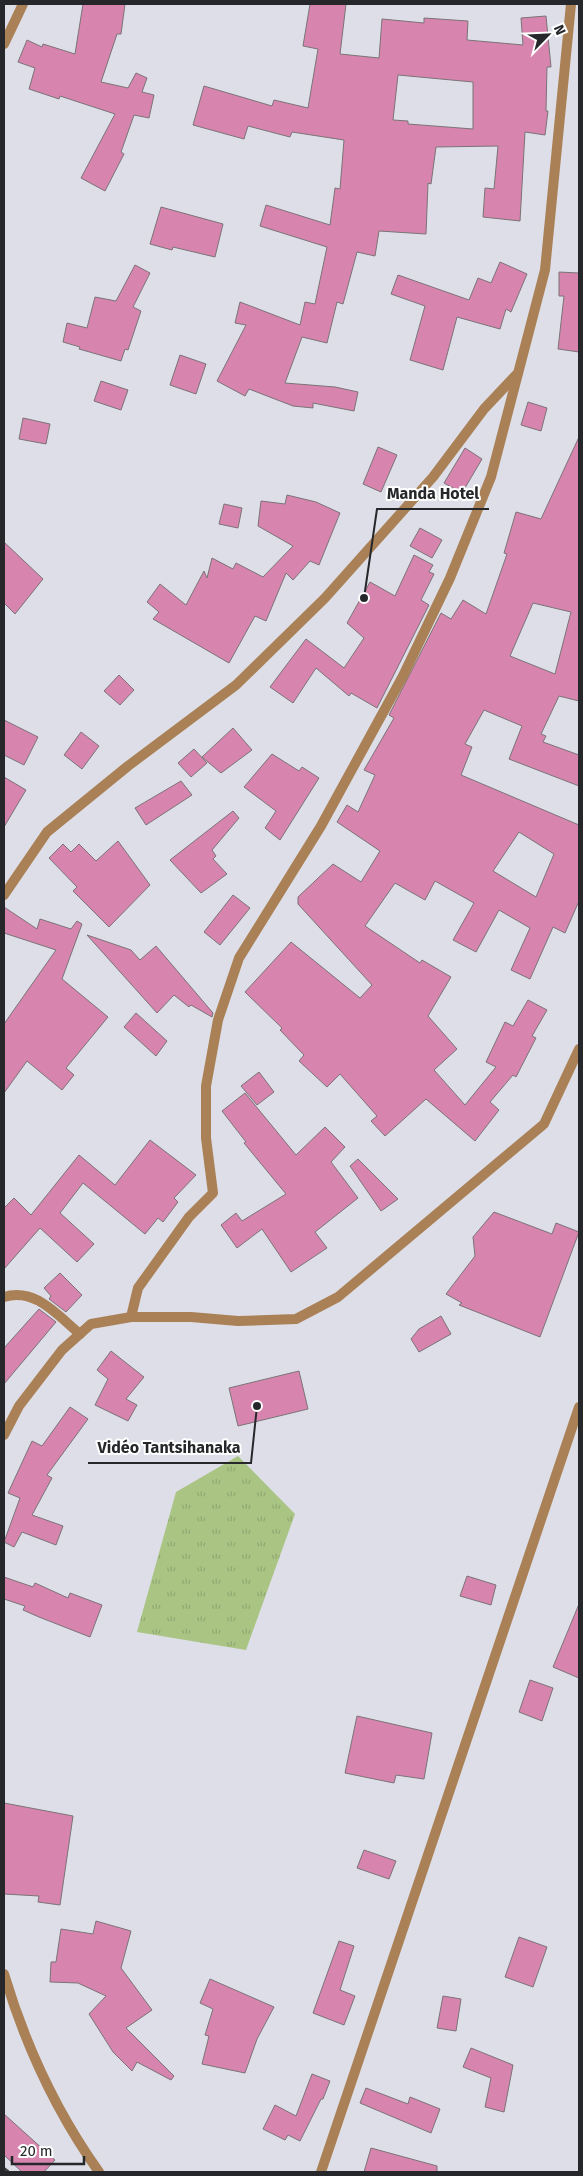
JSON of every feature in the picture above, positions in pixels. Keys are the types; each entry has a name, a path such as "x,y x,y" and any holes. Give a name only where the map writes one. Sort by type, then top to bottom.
{"street":[{"path":"4,44 22,4"},
{"path":"131,1317 138,1288 189,1217 213,1193 206,1138 206,1086 218,1020 239,958 321,826 403,676 437,605 491,477 545,270 571,4"},
{"path":"4,895 47,832 128,766 236,685 325,598 433,477 484,409 517,374"},
{"path":"4,1435 19,1406 62,1350 91,1324 131,1317 191,1317 238,1321 296,1319 338,1297 544,1124 579,1049"},
{"path":"4,1297 14,1294 36,1297 80,1334"},
{"path":"321,2172 579,1407"},
{"path":"4,1974 40,2070 76,2141 99,2172"}],"green space":[{"path":"238,1456 295,1514 246,1650 137,1632 176,1492"}],"building":[{"path":"83,4 125,4 121,34 117,34 101,82 128,88 136,73 147,78 142,92 154,95 149,118 134,115 121,152 124,154 105,191 81,178 115,114 60,96 59,99 29,89 35,68 18,62 27,40 42,47 43,44 75,54"},
{"path":"310,4 346,4 340,54 379,58 382,19 424,23 424,18 468,21 467,40 523,45 521,18 546,16 551,67 547,67 546,111 548,111 545,135 525,132 520,221 483,217 485,188 494,189 498,146 436,147 431,184 428,183 426,234 379,231 375,256 357,252 343,304 337,302 327,343 302,337 285,383 335,387 358,392 354,411 313,403 313,408 293,406 249,389 245,396 217,381 246,325 235,323 240,302 300,325 305,302 315,304 327,247 260,226 266,205 330,225 335,188 340,189 344,140 292,132 290,137 248,126 244,139 193,125 204,86 272,106 274,100 308,108 318,49 303,46","holes":["398,75 473,82 473,129 408,124 408,121 393,120"]},
{"path":"161,207 223,224 215,257 173,247 172,250 150,244"},
{"path":"500,262 527,274 511,312 506,309 500,329 457,317 443,370 410,360 425,306 391,294 398,275 469,300 478,278 491,283"},
{"path":"135,265 150,273 133,307 141,311 128,350 125,349 121,361 79,349 80,347 63,342 67,323 87,328 95,297 116,301"},
{"path":"559,272 579,273 579,352 558,349 564,296 559,296"},
{"path":"180,355 206,364 196,394 170,385"},
{"path":"101,381 128,390 121,410 94,401"},
{"path":"528,402 547,408 541,431 521,425"},
{"path":"23,418 50,424 46,444 19,439"},
{"path":"579,437 579,701 559,696 541,734 546,736 543,742 579,755 579,786 509,759 522,726 484,710 465,744 472,747 461,775 579,825 579,901 565,933 553,927 530,979 511,970 530,928 499,910 476,952 453,940 474,903 435,881 425,900 395,883 365,926 420,963 422,960 451,977 428,1016 457,1049 434,1070 465,1105 496,1067 486,1062 505,1022 513,1026 528,1000 547,1010 532,1036 536,1038 516,1077 513,1075 490,1102 499,1110 475,1141 426,1099 385,1136 371,1121 377,1116 340,1074 327,1087 299,1061 304,1055 280,1030 282,1028 245,992 291,942 360,998 372,985 298,904 298,897 333,864 361,882 380,851 337,822 347,805 358,812 375,775 364,770 394,718 389,715 441,613 451,619 463,600 486,614 507,554 504,553 516,512 541,519","holes":["533,603 571,612 555,674 510,656","519,832 554,854 536,897 493,871"]},
{"path":"378,447 397,455 381,492 363,484"},
{"path":"465,448 482,459 462,493 444,483"},
{"path":"287,495 316,502 340,513 319,565 310,561 293,580 286,573 266,621 255,616 229,663 153,619 159,612 147,602 160,584 186,605 204,571 207,578 212,558 233,569 236,563 263,577 293,546 258,526 261,501 285,504"},
{"path":"224,504 242,508 238,528 219,524"},
{"path":"420,528 442,540 432,558 410,546"},
{"path":"4,542 43,579 15,614 4,603"},
{"path":"414,555 433,565 429,572 434,574 421,600 429,605 377,708 351,693 349,696 316,668 293,703 270,687 306,639 344,668 364,638 347,623 370,582 395,596"},
{"path":"119,675 134,690 120,705 104,691"},
{"path":"4,720 38,737 24,765 4,755"},
{"path":"233,728 252,750 221,773 202,757"},
{"path":"81,732 99,746 82,769 64,755"},
{"path":"194,749 207,763 191,777 178,763"},
{"path":"272,754 299,771 302,767 319,778 280,840 265,828 276,811 244,787"},
{"path":"4,777 26,790 4,827"},
{"path":"181,781 192,795 146,825 135,808"},
{"path":"233,811 239,818 212,850 216,856 213,859 227,874 201,893 170,860"},
{"path":"118,841 150,885 109,927 73,891 77,887 49,858 63,844 71,852 79,844 96,861"},
{"path":"233,895 250,908 220,945 204,932"},
{"path":"4,907 37,929 40,919 71,929 77,921 82,924 62,979 108,1017 66,1068 74,1075 62,1090 27,1061 4,1093 4,1024 56,950 4,933"},
{"path":"87,935 131,950 140,960 156,946 213,1013 212,1017 191,1005 189,1007 174,995 157,1013"},
{"path":"136,1013 167,1041 156,1056 124,1027"},
{"path":"259,1072 274,1092 257,1105 241,1086"},
{"path":"245,1093 296,1155 325,1127 345,1147 331,1162 358,1198 315,1232 327,1248 291,1272 262,1229 237,1248 221,1225 236,1213 242,1221 286,1194 244,1143 246,1142 222,1111"},
{"path":"150,1140 196,1175 174,1198 178,1202 163,1222 158,1218 145,1234 83,1183 60,1213 94,1244 77,1262 40,1228 4,1269 4,1208 14,1198 31,1215 79,1155 115,1185"},
{"path":"358,1159 398,1199 381,1211 350,1166"},
{"path":"494,1212 552,1234 556,1223 579,1232 540,1337 459,1305 462,1303 446,1294 475,1256 473,1237"},
{"path":"60,1273 82,1295 66,1312 49,1299 51,1296 44,1288"},
{"path":"39,1309 56,1322 4,1384 4,1348"},
{"path":"441,1316 451,1334 419,1352 411,1339 419,1329"},
{"path":"111,1351 144,1377 126,1399 137,1405 128,1421 95,1405 108,1379 97,1370"},
{"path":"299,1371 308,1409 238,1426 229,1388"},
{"path":"70,1407 88,1419 47,1475 52,1478 32,1515 63,1526 56,1545 22,1532 14,1547 4,1542 20,1498 8,1493 32,1441 42,1446"},
{"path":"467,1576 496,1585 491,1605 460,1596"},
{"path":"4,1577 33,1587 35,1583 68,1598 70,1593 102,1605 90,1637 23,1610 25,1606 4,1599"},
{"path":"579,1604 579,1678 553,1667"},
{"path":"530,1680 553,1688 542,1721 519,1712"},
{"path":"357,1716 432,1733 424,1779 396,1775 394,1783 345,1773"},
{"path":"4,1803 73,1816 60,1905 38,1902 39,1896 4,1894"},
{"path":"364,1850 396,1861 389,1879 357,1868"},
{"path":"96,1921 131,1931 121,1968 152,2010 126,2028 174,2076 171,2080 137,2062 132,2071 113,2052 89,2014 106,1996 78,1983 50,1982 51,1962 56,1962 61,1929 93,1934"},
{"path":"519,1937 547,1947 533,1987 505,1977"},
{"path":"339,1941 354,1946 340,1990 355,1996 344,2025 313,2013"},
{"path":"210,1979 274,2007 257,2039 245,2073 202,2064 209,2036 205,2035 213,2009 200,2003"},
{"path":"443,1996 461,1999 456,2031 437,2028"},
{"path":"471,2048 513,2065 504,2112 485,2107 491,2078 463,2067"},
{"path":"312,2074 330,2081 323,2099 321,2099 300,2141 288,2135 285,2140 263,2129 275,2105 296,2116"},
{"path":"366,2088 408,2104 410,2097 440,2109 431,2133 360,2103"},
{"path":"4,2114 55,2160 44,2172 22,2172 4,2155"},
{"path":"371,2148 437,2166 437,2172 364,2172"}],"railway":[{"path":"4,2169 8,2172"}],"place":[{"name":"Manda Hotel","path":"364,598"},
{"name":"Vidéo Tantsihanaka","path":"257,1406"}]}
